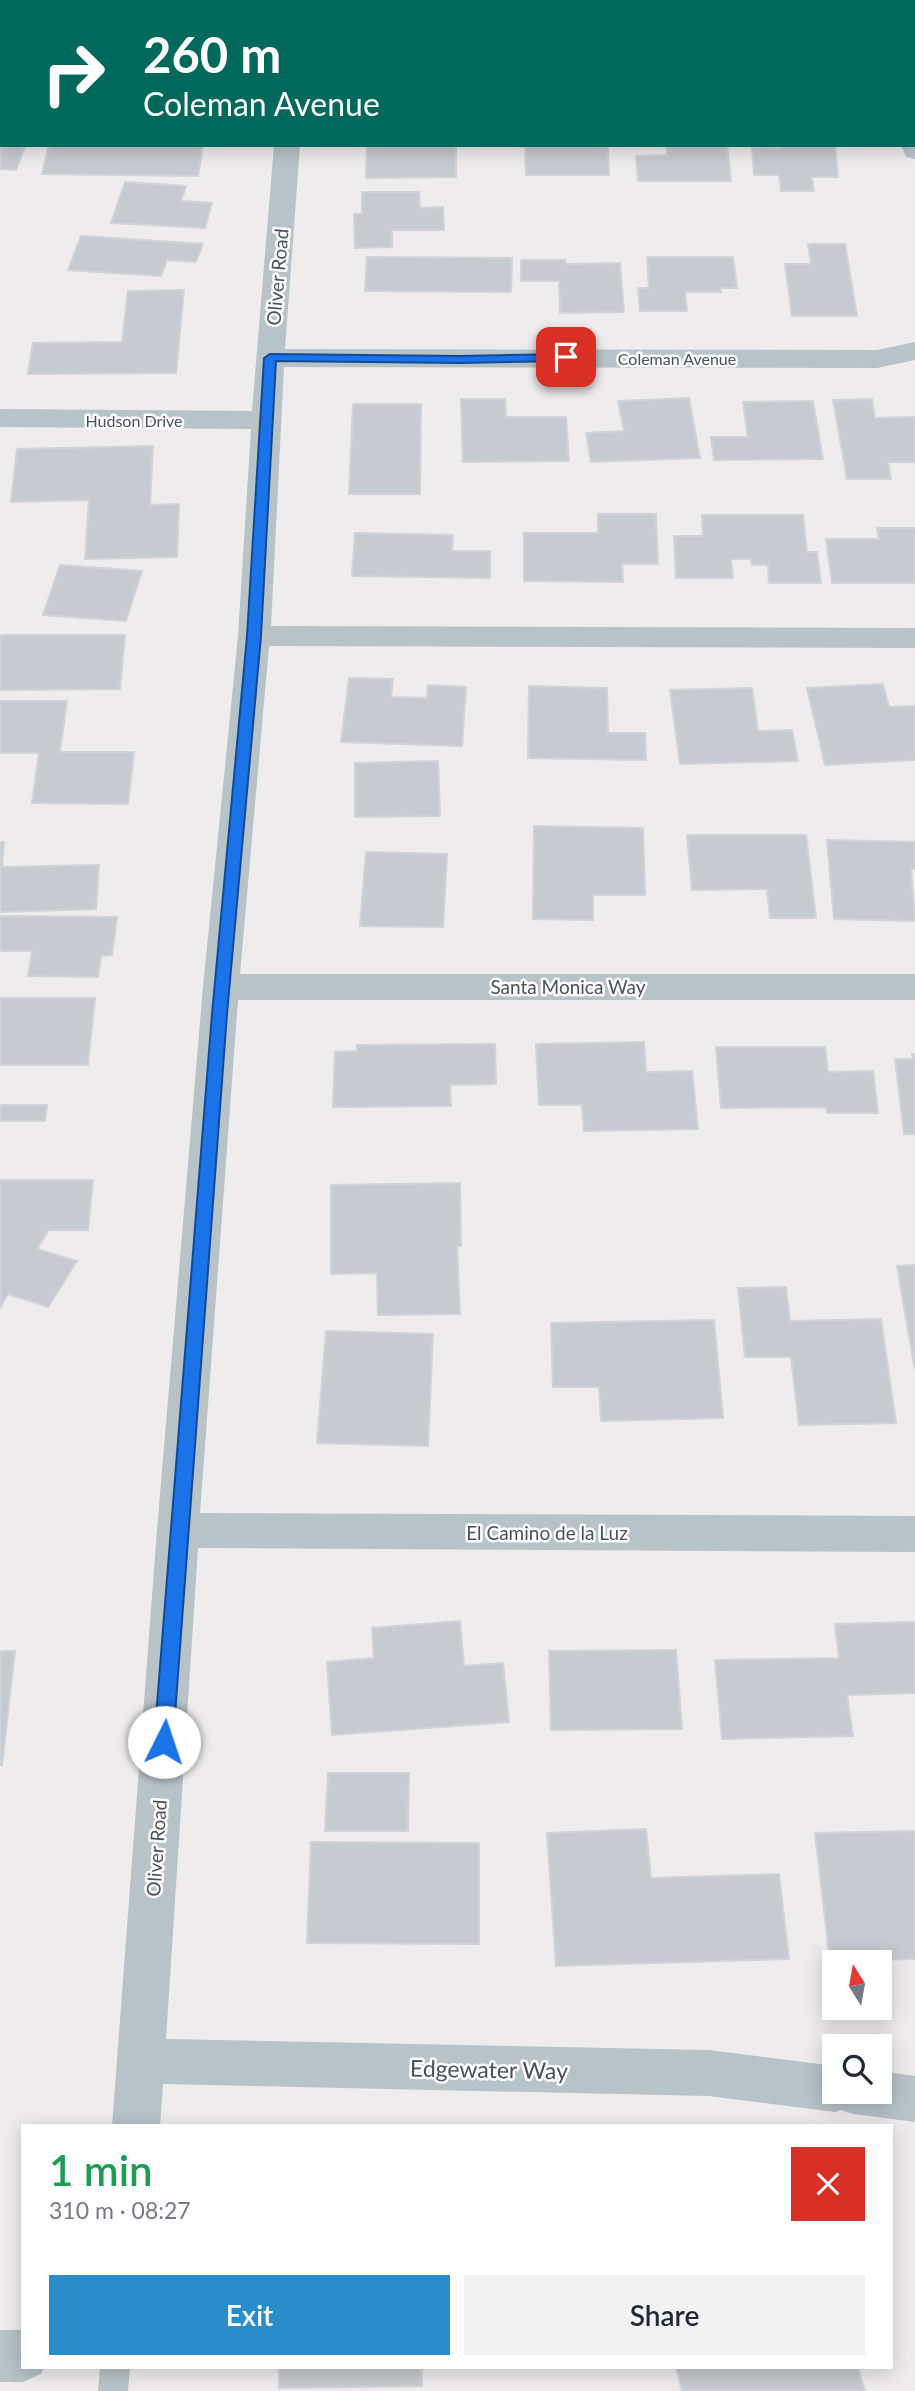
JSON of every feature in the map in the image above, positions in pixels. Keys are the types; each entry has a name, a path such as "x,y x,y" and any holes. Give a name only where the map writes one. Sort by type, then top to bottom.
{"street":[{"name":"Oliver Road","path":"136,2124 178,1530 222,987 254,636 270,358 287,147"},
{"name":"Coleman Avenue","path":"270,358 877,359 915,351"},
{"name":"Hudson Drive","path":"0,418 267,420"},
{"path":"254,636 915,638"},
{"name":"Santa Monica Way","path":"222,987 915,987"},
{"name":"El Camino de la Luz","path":"178,1530 915,1534"},
{"name":"Edgewater Way","path":"142,2062 709,2073 822,2087"},
{"path":"892,2096 915,2099"},
{"path":"0,2356 21,2356"}],"lane":[{"path":"113,2391 115,2369"}],"building":[{"path":"0,147 25,147 16,170 0,169"},
{"path":"49,147 203,147 198,176 42,174"},
{"path":"367,147 456,147 456,177 366,178"},
{"path":"525,147 608,147 609,175 526,175"},
{"path":"666,147 727,147 731,181 638,181 636,156 667,155"},
{"path":"752,147 835,147 838,177 812,177 814,191 781,191 779,175 754,175"},
{"path":"125,182 186,186 181,201 212,203 205,228 111,223"},
{"path":"362,192 419,192 420,208 443,207 444,230 392,230 392,247 355,248 354,214 362,214"},
{"path":"81,236 203,244 196,262 167,260 161,276 68,270"},
{"path":"808,244 845,244 857,316 792,316 785,264 811,264"},
{"path":"367,257 512,258 511,292 365,291"},
{"path":"647,257 733,257 737,288 721,288 721,292 685,292 687,311 640,311 638,288 649,288"},
{"path":"521,260 565,260 566,264 620,263 624,312 560,313 559,281 521,281"},
{"path":"184,290 176,373 28,374 33,343 122,342 128,291"},
{"path":"689,398 700,458 591,462 586,433 624,431 618,401"},
{"path":"461,399 505,399 506,417 566,417 569,461 463,462"},
{"path":"872,399 875,418 915,417 915,462 888,462 891,479 847,479 833,400"},
{"path":"813,401 823,459 714,460 711,437 748,437 743,402"},
{"path":"353,404 421,404 420,494 349,494"},
{"path":"153,446 150,505 179,504 177,557 85,559 89,500 11,502 17,449"},
{"path":"598,514 656,514 658,564 622,564 623,582 524,581 524,533 598,533"},
{"path":"702,515 803,515 807,552 817,552 821,583 769,583 768,565 752,565 751,559 731,559 733,578 676,578 674,536 703,536"},
{"path":"877,528 915,528 915,583 832,583 826,539 879,539"},
{"path":"355,533 453,535 452,551 490,551 490,578 352,576"},
{"path":"60,565 142,571 126,621 43,615"},
{"path":"0,635 125,635 120,689 0,690"},
{"path":"349,678 393,679 391,697 427,698 428,685 466,687 462,746 341,742"},
{"path":"883,684 889,707 915,706 915,760 825,765 807,688"},
{"path":"529,686 607,688 608,733 645,733 646,760 528,758"},
{"path":"752,688 758,731 792,730 798,761 680,764 670,690"},
{"path":"0,701 67,701 60,752 134,752 128,804 32,803 39,753 0,753"},
{"path":"438,761 440,816 355,817 355,763"},
{"path":"534,826 643,828 645,895 593,895 593,920 533,919"},
{"path":"687,835 806,835 816,918 770,918 767,889 692,890"},
{"path":"827,840 915,842 915,869 911,869 915,921 834,919"},
{"path":"0,842 4,842 2,867 99,865 96,909 0,912"},
{"path":"366,852 447,854 443,927 360,926"},
{"path":"0,916 117,917 112,955 101,956 98,977 28,976 32,951 0,951"},
{"path":"0,998 95,998 88,1065 0,1065"},
{"path":"644,1042 646,1072 692,1071 698,1129 584,1131 582,1105 539,1105 536,1044"},
{"path":"495,1044 496,1084 450,1085 451,1106 333,1107 335,1052 357,1051 357,1045"},
{"path":"716,1047 825,1047 828,1072 873,1071 878,1113 827,1113 826,1107 721,1108"},
{"path":"912,1054 915,1054 915,1134 904,1134 895,1059 913,1059"},
{"path":"0,1105 47,1105 45,1121 0,1121"},
{"path":"0,1180 93,1180 88,1230 49,1230 37,1249 77,1261 48,1307 8,1294 0,1308"},
{"path":"460,1183 461,1246 457,1246 460,1314 378,1315 377,1273 331,1274 331,1185"},
{"path":"915,1265 915,1370 897,1266"},
{"path":"786,1287 790,1321 881,1319 896,1423 799,1425 791,1357 745,1357 738,1288"},
{"path":"714,1320 723,1418 601,1421 599,1387 553,1387 551,1323"},
{"path":"326,1331 433,1334 428,1446 317,1443"},
{"path":"460,1621 464,1666 503,1663 509,1722 332,1735 327,1662 374,1658 372,1628"},
{"path":"915,1622 915,1693 847,1695 853,1736 722,1739 715,1660 839,1658 835,1624"},
{"path":"676,1650 682,1729 551,1730 549,1651"},
{"path":"0,1651 15,1651 2,1765 0,1765"},
{"path":"328,1773 409,1773 408,1831 325,1831"},
{"path":"646,1829 651,1878 779,1874 789,1959 556,1966 547,1833"},
{"path":"915,1831 915,1959 892,1960 892,1950 829,1950 815,1833"},
{"path":"311,1842 479,1843 479,1944 307,1943"},
{"path":"279,2369 422,2369 422,2386 279,2388"},
{"path":"676,2369 858,2369 865,2391 682,2391"}],"route":[{"path":"164,1742 219,1014 254,636 270,358 460,360 566,357"}]}
